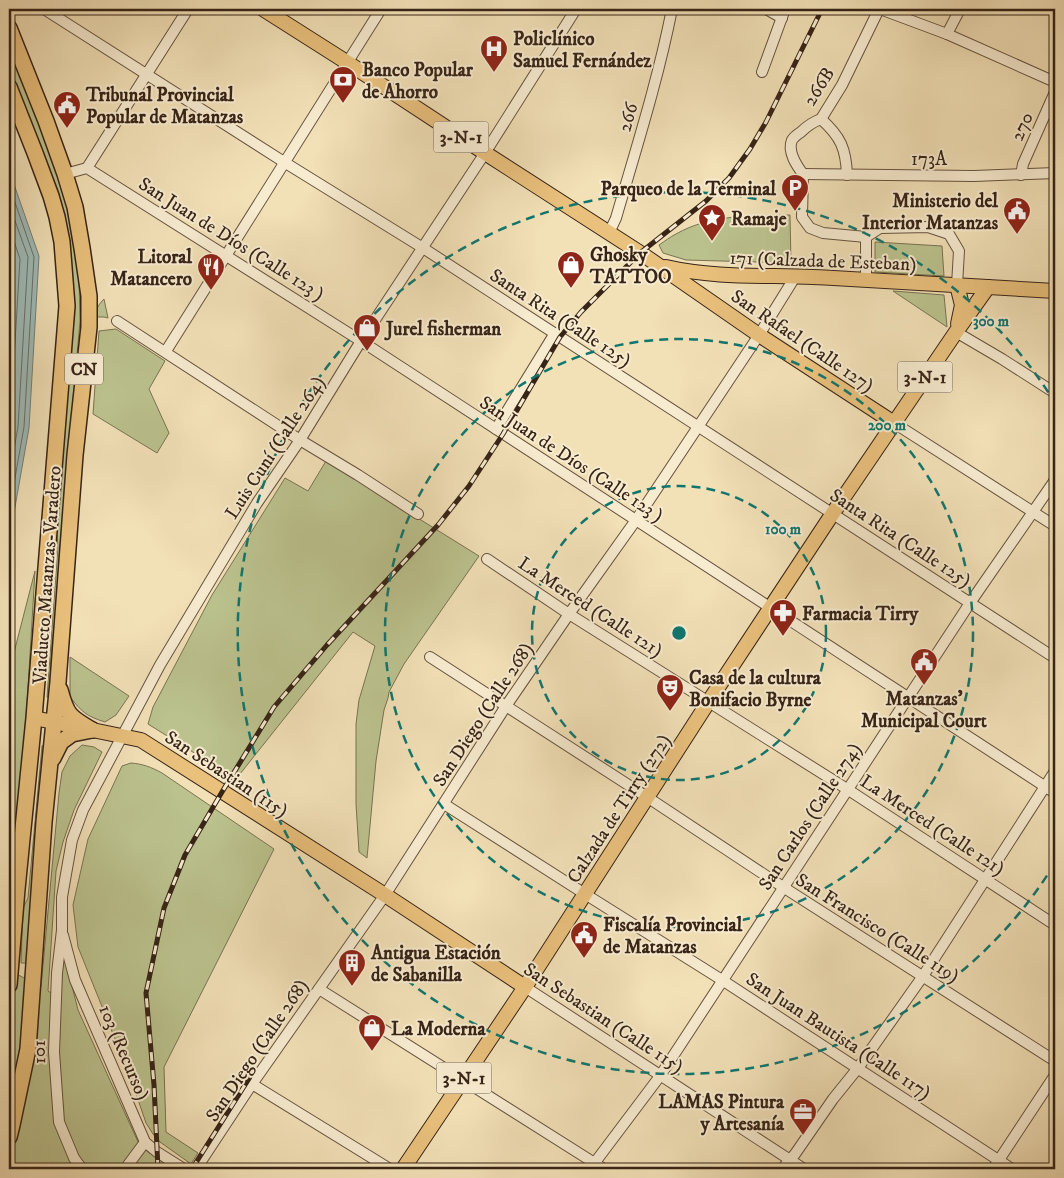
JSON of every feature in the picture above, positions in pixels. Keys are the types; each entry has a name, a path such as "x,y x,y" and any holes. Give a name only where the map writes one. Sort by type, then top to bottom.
{"highway":[{"name":"Viaducto Matanzas-Varadero","path":"9,28 46,120 75,206 89,296 89,327 75,454 58,682 44,822 28,1050 9,1137"},
{"name":"Viaducto Matanzas-Varadero","path":"9,87 55,210 62,242 67,306 34,718 16,889 9,985"},
{"path":"58,682 64,706 72,718 92,730"},
{"path":"50,764 61,742 72,734 92,730"}],"main road":[{"name":"3-N-1","path":"263,9 658,265"},
{"name":"171 (Calzada de Esteban)","path":"658,265 693,272 732,275 795,276 1055,291"},
{"name":"San Rafael (Calle 127)","path":"658,265 894,423"},
{"name":"3-N-1","path":"956,332 962,305 960,285"},
{"path":"960,285 968,304 965,318"},
{"name":"3-N-1","path":"965,318 988,287"},
{"name":"Calzada de Tirry (272)","path":"403,1169 525,987 709,701 833,513 965,318"},
{"name":"San Sebastian (115)","path":"34,718 141,740 385,895"},
{"name":"San Sebastian (Calle 115)","path":"385,895 525,987"}],"street":[{"name":"Santa Rita (Calle 125)","path":"44,9 423,248 1055,658"},
{"path":"65,174 87,168 188,9"},
{"path":"166,351 381,9"},
{"name":"Luis Cuní (Calle 264)","path":"62,930 62,897 72,840 83,810 160,665 257,503 300,440 361,341 485,153 576,9"},
{"name":"266","path":"609,233 616,218 646,116 672,9"},
{"path":"762,72 784,13 766,9"},
{"path":"880,9 947,34 1055,85"},
{"name":"266B","path":"802,174 795,163 791,149 792,140 806,126 821,119 842,85 880,9"},
{"path":"947,34 960,9"},
{"name":"270","path":"1020,175 1055,85"},
{"path":"821,119 839,138 846,159 847,175"},
{"name":"San Juan de Díos (Calle 123 )","path":"87,168 361,341 1055,793"},
{"path":"802,174 802,217 810,228 823,233 866,237 880,228 928,227 950,234 959,251 960,285"},
{"name":"173A","path":"802,174 964,176 1055,174"},
{"path":"866,237 866,280"},
{"name":"San Diego (Calle 268)","path":"196,1169 252,1084 385,895 506,706 636,520 759,334 795,276"},
{"path":"117,321 418,514"},
{"path":"956,332 1055,393"},
{"path":"496,429 555,333"},
{"name":"San Rafael (Calle 127)","path":"894,423 1055,526"},
{"name":"San Carlos (Calle 274)","path":"592,1166 660,1076 970,603 1055,480"},
{"name":"La Merced (Calle 121)","path":"487,560 569,614 847,789 1055,925"},
{"name":"San Francisco (Calle 119)","path":"430,657 783,887 1055,1061"},
{"path":"782,1169 858,1068 923,976 1055,771"},
{"name":"San Juan Bautista (Calle 117)","path":"444,804 858,1068 996,1165 1012,1169"},
{"name":"103 (Recurso)","path":"62,930 75,980 145,1142 184,1169"},
{"name":"101","path":"62,930 57,973 54,1052 59,1122 74,1158 82,1169"},
{"name":"San Sebastian (Calle 115)","path":"525,987 804,1169"},
{"path":"318,989 592,1166 604,1169"},
{"path":"996,1165 1055,1075"},
{"path":"252,1084 390,1169"},
{"path":"125,1169 145,1142"}],"green space":[{"path":"9,44 41,123 67,203 79,276 80,321 59,557 49,698 47,697 58,548 56,520 62,439 60,204 9,66"},
{"path":"790,215 791,263 686,260 663,253 659,245 689,227 717,219"},
{"path":"875,242 942,246 944,276 875,272"},
{"path":"893,291 944,295 947,327"},
{"path":"104,299 108,318 97,317 98,307"},
{"path":"116,329 165,361 149,389 169,433 157,453 93,414 99,331"},
{"path":"326,461 479,556 404,664 389,692 384,710 376,761 367,858 359,852 356,804 356,724 359,700 375,646 353,632 236,779 148,724 153,707 212,595 285,478 308,491"},
{"path":"35,571 27,705 9,904 9,672"},
{"path":"70,657 129,696 116,715 105,722 99,720 85,713 70,697"},
{"path":"44,744 26,963 21,963 23,908 28,898 42,746"},
{"path":"82,745 94,747 102,752 74,810 56,871 48,991 59,998 64,954 78,1010 139,1144 148,1152 176,1169 9,1169 9,970 41,987 62,772 70,756"},
{"path":"131,763 147,766 162,773 274,849 164,1067 166,1132 198,1153 191,1164 160,1142 146,1123 130,1076 78,947 73,905 88,839 122,766"}],"water":[{"path":"9,170 39,256 29,428 9,541"}],"railway":[{"path":"158,1169 154,1085 146,993 164,908 185,855 274,707 327,645 438,525 469,486 503,434 560,337 581,312 640,253 706,201 729,178 750,149 766,122 822,9"},
{"path":"192,1169 250,1077"}],"place":[{"name":"Policlínico Samuel Fernández","path":"494,73"},
{"name":"Banco Popular de Ahorro","path":"343,104"},
{"name":"Tribunal Provincial Popular de Matanzas","path":"67,129"},
{"name":"Parqueo de la Terminal","path":"795,212"},
{"name":"Ministerio del Interior Matanzas","path":"1017,235"},
{"name":"Ramaje","path":"712,242"},
{"name":"Ghosky TATTOO","path":"571,289"},
{"name":"Litoral Matancero","path":"211,291"},
{"name":"Jurel fisherman","path":"367,352"},
{"name":"Farmacia Tirry","path":"783,637"},
{"name":"Matanzas’ Municipal Court","path":"924,686"},
{"name":"Casa de la cultura Bonifacio Byrne","path":"670,712"},
{"name":"Fiscalía Provincial de Matanzas","path":"584,959"},
{"name":"Antigua Estación de Sabanilla","path":"352,987"},
{"name":"La Moderna","path":"372,1052"},
{"name":"LAMAS Pintura y Artesanía","path":"803,1136"}]}
